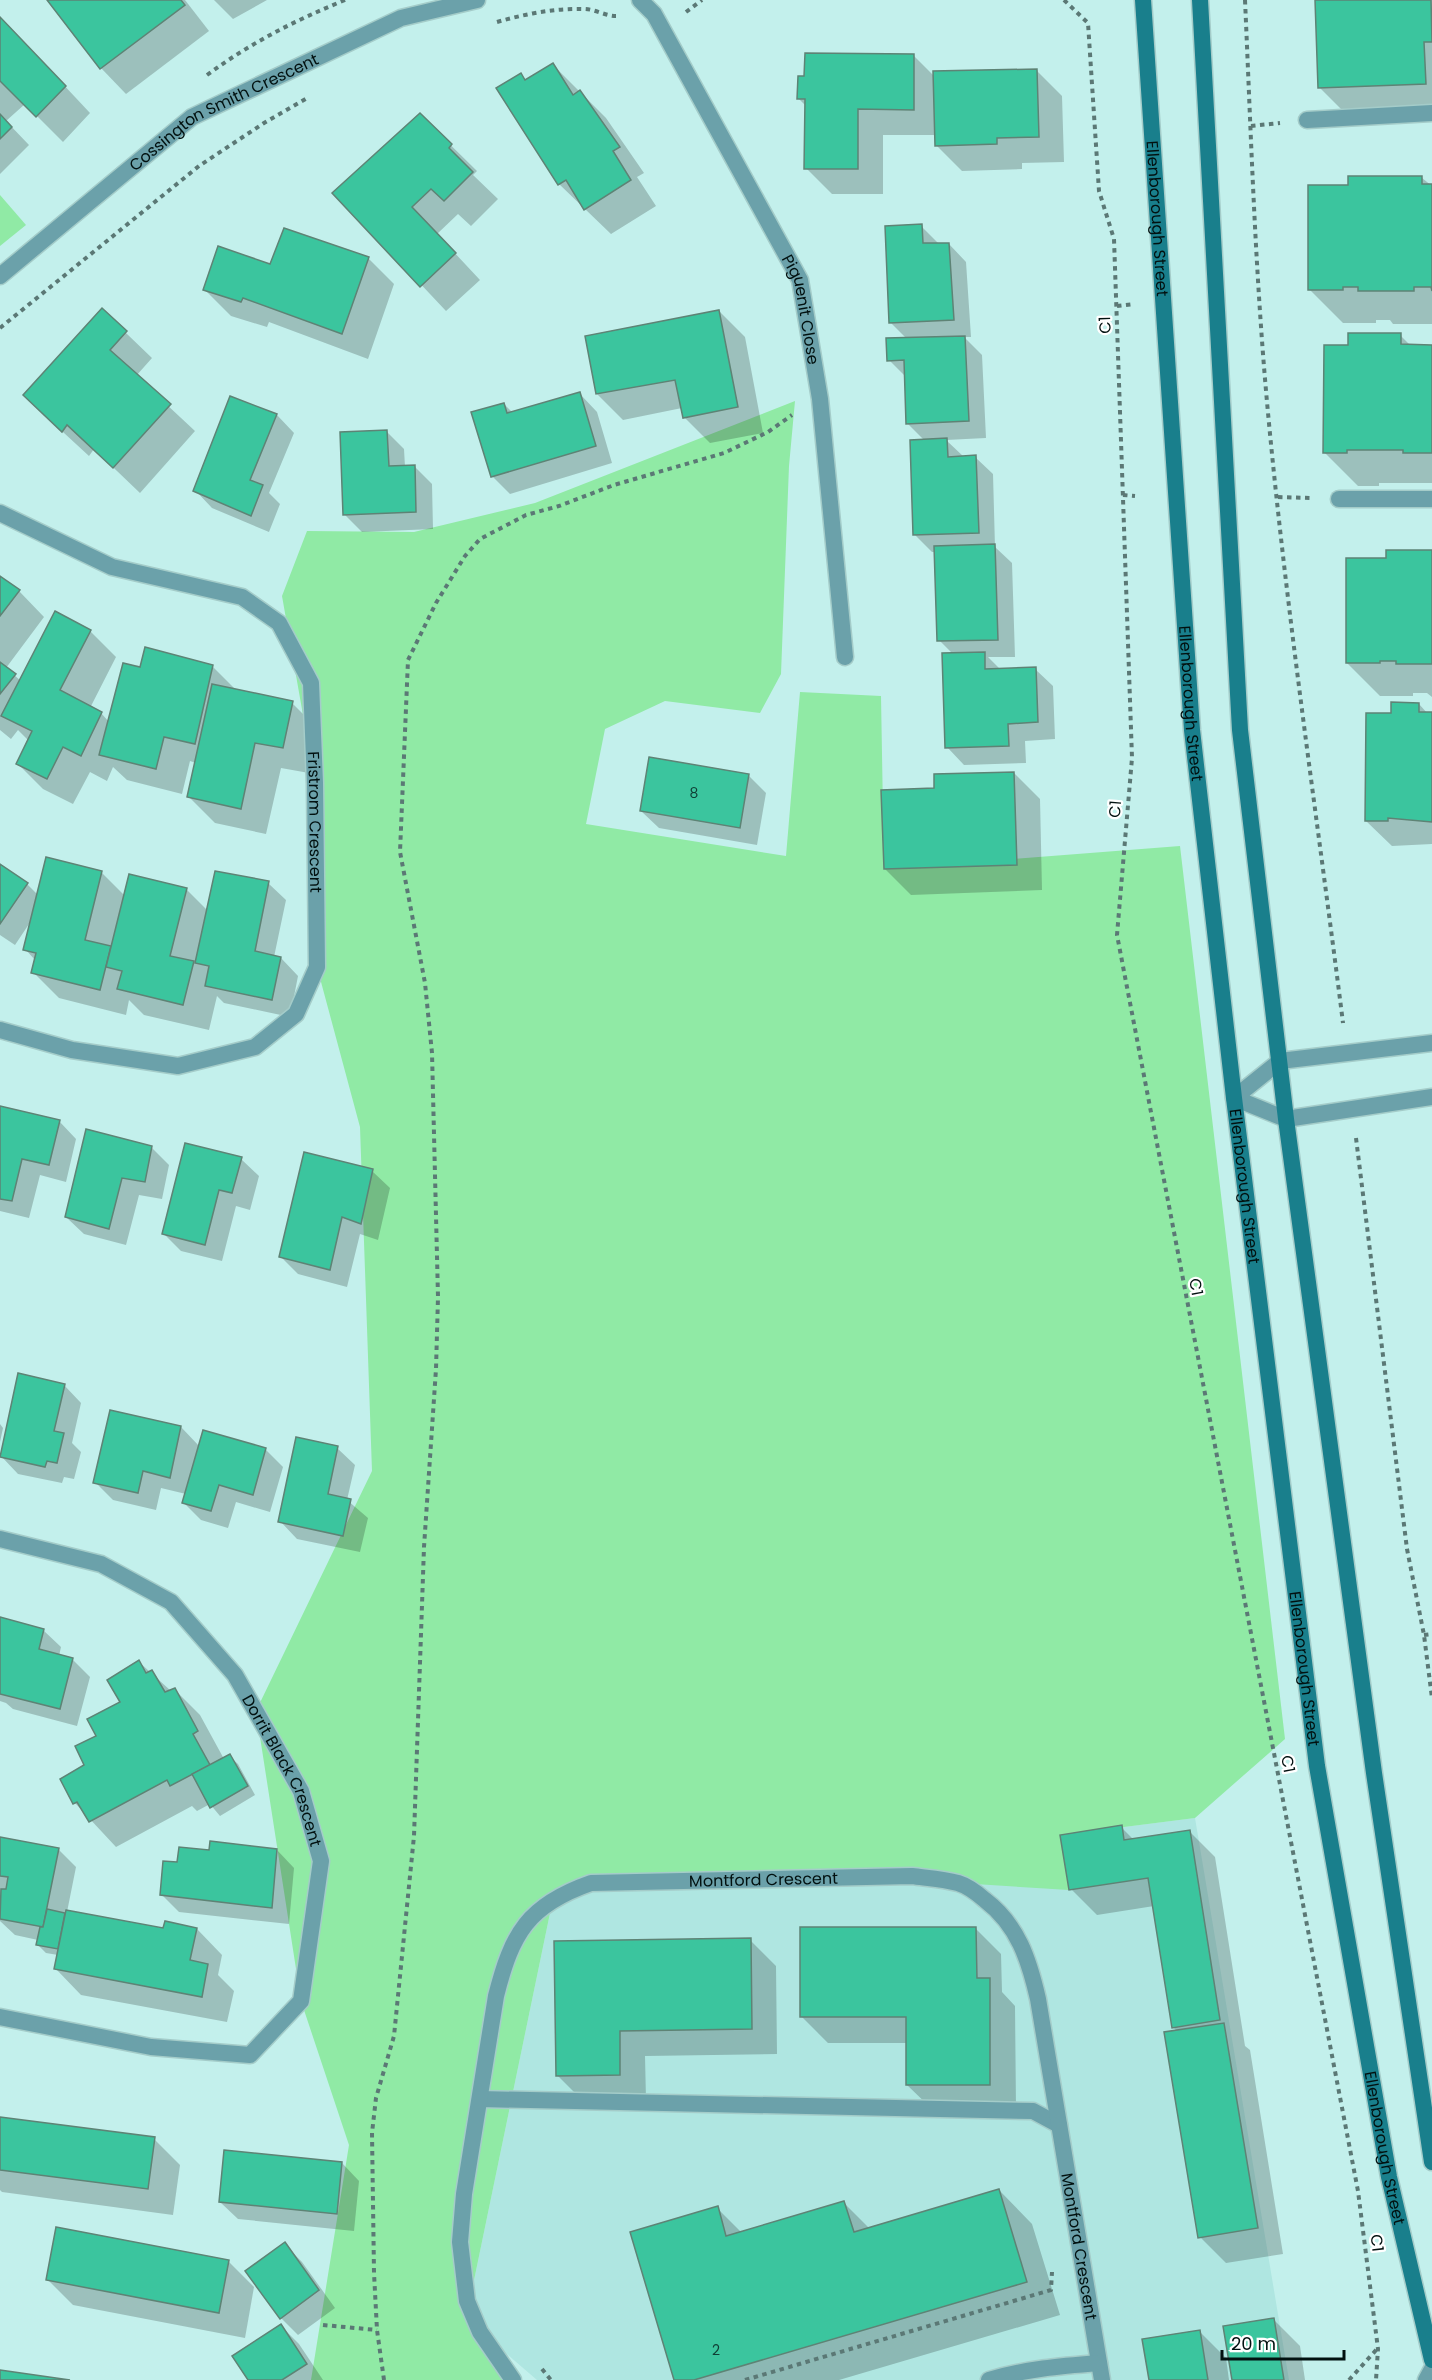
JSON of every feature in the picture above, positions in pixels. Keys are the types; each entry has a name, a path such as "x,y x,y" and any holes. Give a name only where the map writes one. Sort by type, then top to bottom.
{"main road":[{"name":"Ellenborough Street","path":"1143,0 1192,730 1234,1098 1317,1766 1389,2177 1432,2361"},
{"path":"1200,0 1240,730 1286,1119 1374,1773 1432,2162"}],"street":[{"name":"Cossington Smith Crescent","path":"0,276 192,117 401,18 477,0"},
{"name":"Piguenit Close","path":"640,0 654,14 800,280 820,399 845,657"},
{"path":"1307,120 1432,113"},
{"path":"1339,500 1432,499"},
{"name":"Fristrom Crescent","path":"0,513 112,567 242,597 279,623 311,683 315,783 317,967 296,1014 255,1047 178,1066 72,1050 0,1030"},
{"path":"1432,1043 1280,1061 1234,1098 1286,1119 1432,1096"},
{"name":"Dorrit Black Crescent","path":"0,1539 101,1564 171,1602 235,1675 301,1791 321,1861 301,2001 250,2055 151,2047 0,2017"},
{"name":"Montford Crescent","path":"513,2380 480,2332 467,2301 460,2242 464,2194 496,1996 502,1969 514,1941 528,1921 546,1904 564,1893 591,1883 912,1876 959,1883 973,1890 1000,1913 1016,1933 1028,1960 1036,1989 1102,2380"},
{"path":"480,2099 1033,2111 1059,2125"},
{"path":"989,2380 1052,2366 1099,2363"},
{"path":"1426,2380 1432,2369"}],"path":[{"path":"493,23 525,14 574,9 588,9 609,16 684,14 702,0"},
{"name":"C1","path":"1064,0 1088,22 1099,190 1114,239 1132,758 1117,935 1358,2191 1378,2349 1376,2380"},
{"path":"1245,0 1259,294 1267,403 1346,1053"},
{"path":"0,328 199,166 264,123 311,96"},
{"path":"384,2380 377,2330 374,2273 372,2133 376,2098 394,2036 414,1836 424,1547 436,1369 438,1297 432,1053 425,983 400,852 408,660 436,603 465,556 480,539 526,515 559,506 614,484 734,449 768,432 800,408 820,399"},
{"path":"1123,495 1135,496"},
{"path":"1353,1109 1407,1549 1424,1635 1432,1698"},
{"path":"1424,1635 1432,1634"},
{"path":"745,2380 1051,2290 1052,2262"},
{"path":"323,2325 377,2330"},
{"path":"1349,2380 1378,2349"}],"shaded area":[{"path":"1195,1818 1289,2380 537,2380 466,2319 555,1889 959,1883 1060,1835"}],"green space":[{"path":"0,195 26,225 0,246"},
{"path":"795,401 789,466 781,674 760,713 665,701 605,729 586,824 786,856 800,692 881,696 884,869 1180,846 1285,1739 1195,1818 1061,1835 1069,1890 959,1883 555,1889 466,2319 514,2380 311,2380 349,2145 301,2001 256,1711 372,1471 360,1127 317,967 315,783 282,596 307,531 414,532 535,503"}],"building":[{"path":"47,0 181,0 185,5 100,69"},
{"path":"1315,0 1431,0 1432,42 1424,42 1426,84 1318,88"},
{"path":"0,17 66,86 36,117 0,81"},
{"path":"805,53 914,54 914,110 858,109 858,169 804,169 805,99 797,99 798,76 804,76"},
{"path":"553,63 573,95 580,90 620,147 613,151 631,180 584,210 566,180 558,185 496,88 521,73 525,80"},
{"path":"1037,69 1039,137 997,138 997,144 935,146 933,71"},
{"path":"420,113 452,144 449,148 473,172 444,201 431,189 412,207 456,253 420,287 332,193"},
{"path":"0,114 12,127 0,139"},
{"path":"1348,176 1422,176 1422,184 1432,184 1432,291 1431,287 1414,287 1414,291 1358,291 1358,287 1343,287 1343,290 1308,290 1308,185 1348,185"},
{"path":"922,224 923,243 949,243 954,320 889,323 885,226"},
{"path":"284,228 369,257 342,334 243,298 241,302 203,290 218,246 270,264"},
{"path":"102,308 127,331 110,350 171,404 113,468 67,425 62,432 23,395"},
{"path":"719,310 738,407 683,418 675,380 596,394 585,336"},
{"path":"1348,333 1401,333 1401,344 1432,345 1432,453 1403,453 1403,450 1347,450 1347,453 1323,453 1324,345 1348,345"},
{"path":"965,336 969,421 906,424 904,360 887,361 886,338"},
{"path":"580,392 596,446 491,477 471,412 504,403 507,413"},
{"path":"230,396 277,414 250,480 263,485 251,516 193,491"},
{"path":"387,430 389,466 415,465 416,512 343,515 340,432"},
{"path":"947,438 948,457 976,455 979,533 913,535 910,440"},
{"path":"995,544 998,640 937,641 934,546"},
{"path":"1386,550 1432,550 1432,664 1396,664 1396,661 1346,663 1346,558 1386,558"},
{"path":"0,576 20,590 0,616"},
{"path":"55,611 91,630 60,690 102,712 81,756 63,747 47,779 16,764 32,731 1,716"},
{"path":"145,647 213,665 195,744 164,737 156,769 99,755 123,663 140,667"},
{"path":"985,652 985,669 1036,667 1038,722 1008,724 1009,746 945,748 942,653"},
{"path":"0,662 16,674 0,694"},
{"path":"212,684 293,701 283,748 255,743 241,809 187,797"},
{"path":"1391,702 1419,703 1419,712 1432,712 1432,822 1388,818 1388,821 1365,821 1366,713 1391,713"},
{"path":"649,757 749,774 740,828 640,811"},
{"path":"1014,772 1017,865 884,869 881,790 934,788 934,774"},
{"path":"46,857 102,871 85,940 111,946 100,990 31,973 36,953 23,950"},
{"path":"0,864 28,883 0,924"},
{"path":"215,871 269,881 255,951 281,957 272,1000 205,986 209,966 195,963"},
{"path":"129,874 187,888 170,956 194,961 183,1005 117,989 122,971 106,967"},
{"path":"0,1106 60,1120 49,1165 22,1159 12,1201 0,1199"},
{"path":"86,1129 152,1146 145,1182 122,1178 109,1229 65,1217"},
{"path":"185,1143 242,1157 232,1193 219,1190 205,1245 162,1234"},
{"path":"304,1152 373,1169 361,1224 342,1217 330,1270 279,1257"},
{"path":"18,1373 65,1384 54,1431 64,1433 57,1463 47,1461 45,1467 0,1457"},
{"path":"110,1410 181,1426 170,1478 143,1471 138,1493 93,1483"},
{"path":"203,1430 266,1448 253,1495 219,1485 211,1511 182,1503"},
{"path":"296,1437 338,1446 328,1494 351,1499 343,1536 278,1522"},
{"path":"0,1617 44,1629 39,1649 73,1658 60,1709 0,1694"},
{"path":"139,1660 146,1673 152,1670 165,1692 175,1688 198,1731 193,1734 210,1765 170,1786 167,1780 89,1822 77,1802 73,1804 60,1779 84,1765 75,1746 96,1736 87,1719 120,1702 107,1680"},
{"path":"230,1754 248,1786 210,1808 192,1774"},
{"path":"1122,1825 1124,1840 1190,1830 1220,2020 1172,2028 1148,1878 1069,1890 1060,1835"},
{"path":"0,1837 59,1848 43,1927 0,1919 1,1889 6,1889 8,1877 0,1876"},
{"path":"210,1841 277,1849 272,1908 160,1895 163,1861 177,1862 179,1847 209,1850"},
{"path":"47,1909 65,1913 58,1949 36,1945"},
{"path":"66,1910 163,1928 165,1921 197,1928 190,1960 208,1964 202,1997 54,1969"},
{"path":"800,1927 976,1927 977,1978 990,1978 990,2085 906,2085 906,2017 800,2017"},
{"path":"751,1938 752,2029 620,2031 620,2075 556,2076 554,1941"},
{"path":"1224,2023 1258,2228 1198,2238 1164,2032"},
{"path":"0,2117 155,2137 148,2189 0,2170"},
{"path":"224,2150 342,2162 337,2214 219,2202"},
{"path":"999,2189 1027,2282 694,2380 674,2380 630,2232 718,2206 726,2236 844,2201 854,2232"},
{"path":"56,2227 229,2260 219,2313 46,2280"},
{"path":"285,2242 319,2290 280,2319 245,2271"},
{"path":"1274,2318 1284,2380 1232,2380 1223,2326"},
{"path":"281,2324 307,2364 282,2380 248,2380 232,2356"},
{"path":"1200,2330 1208,2380 1149,2380 1142,2339"},
{"path":"0,2370 70,2380 0,2380"}]}
